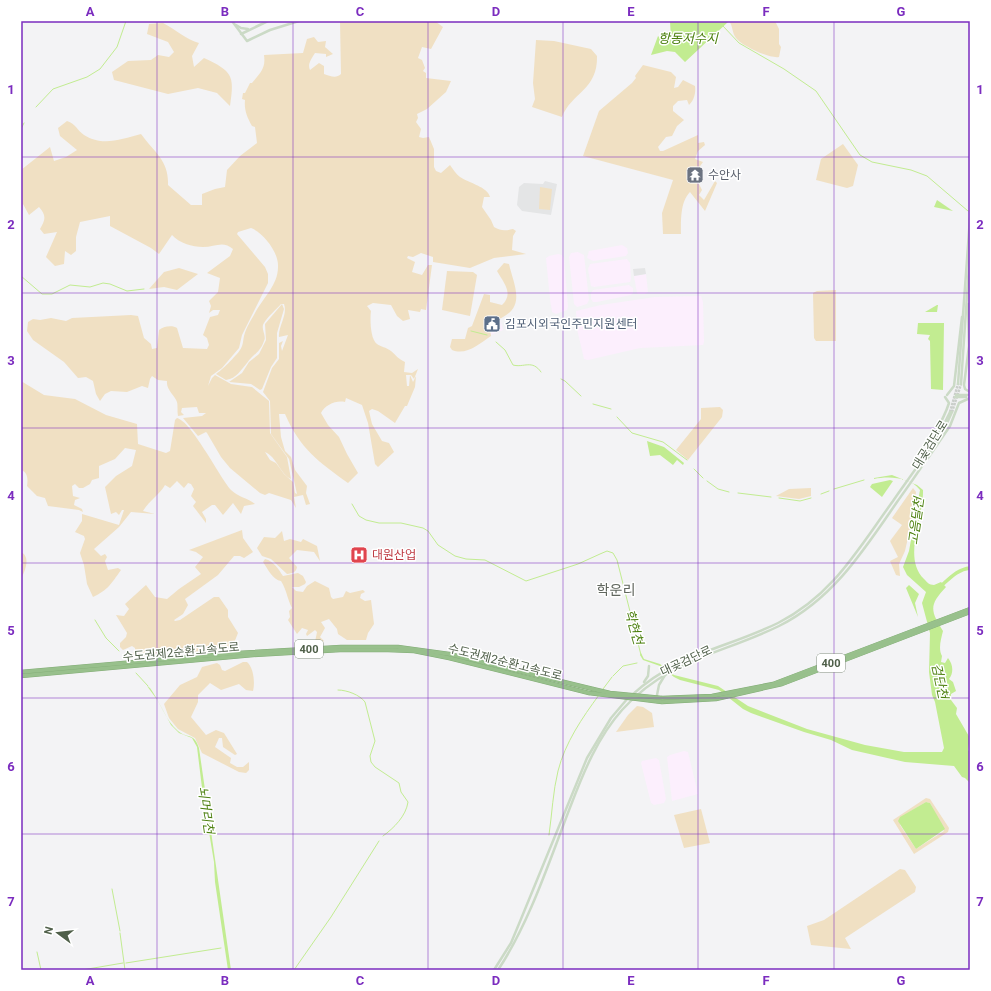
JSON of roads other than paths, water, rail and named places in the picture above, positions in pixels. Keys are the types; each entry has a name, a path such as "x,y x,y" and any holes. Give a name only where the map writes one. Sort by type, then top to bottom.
{"highway":[{"name":"수도권제2순환고속도로","path":"946,620 970,608"},
{"name":"수도권제2순환고속도로","path":"21,676 253,656 340,650 388,650 414,651 449,658 589,693 662,700 716,699 794,680 921,629 970,612"},
{"name":"수도권제2순환고속도로","path":"21,672 260,652 341,647 392,647 420,649 449,654 593,690 662,700 740,693"}],"main road":[{"path":"233,22 244,29 268,21"},
{"path":"233,22 247,41 270,30 299,21"},
{"path":"241,34 250,28"},
{"path":"970,218 960,384 970,251"},
{"path":"968,280 969,346 964,385 970,396"},
{"path":"921,464 945,416 949,403 946,396 954,386 964,300"},
{"path":"955,396 970,396"},
{"path":"921,464 946,434 959,403 970,396"},
{"name":"대곶검단로","path":"494,970 511,943 593,745 618,709 642,686 660,672 689,657 772,626 808,604 828,587 848,565 940,437 951,412"},
{"name":"대곶검단로","path":"498,970 516,940 586,769 598,744 623,709 647,686 672,670 700,657 772,629 790,620 817,601 850,568 908,487 921,464"},
{"path":"642,686 647,678 649,666"},
{"path":"657,695 659,685 664,675"}],"water":[{"name":"항동저수지","path":"670,21 728,22 685,62 675,52 667,51 651,55 658,36 662,40 671,39"},
{"path":"937,200 953,211 934,207"},
{"path":"937,305 937,312 925,312"},
{"path":"918,323 944,323 943,390 931,389 930,341 928,339 930,335 917,334"},
{"path":"647,441 664,447 684,463 683,465 677,460 673,465 660,455 650,456"},
{"path":"892,475 904,480 899,478 874,479 874,478"},
{"path":"890,480 893,481 882,497 870,487 872,484"},
{"name":"검단천","path":"911,483 917,485 923,490 914,549 918,570 929,584 934,585 941,582 946,587 936,599 933,609 943,631 940,647 942,656 941,662 945,663 948,658 952,666 952,674 949,679 953,682 956,691 951,694 951,700 957,708 956,714 970,738 968,750 970,752 970,783 962,777 954,766 905,762 852,750 831,740 751,713 743,709 719,690 680,680 660,666 643,660 640,655 641,653 644,659 660,664 674,675 718,686 748,706 807,729 865,745 904,752 942,752 944,748 935,702 932,695 929,672 930,633 922,603 926,592 907,575 903,567 909,551 920,490"},
{"path":"909,585 919,594 915,603 918,617 906,588"},
{"path":"147,686 154,693 159,702 158,701"},
{"path":"173,727 181,733 193,738 199,748 231,970 228,970 197,747 192,738 179,733"},
{"path":"926,802 930,803 945,829 916,849 898,821 900,817"}],"waterway":[{"path":"36,107 53,89 87,77 100,69 117,47 126,21"},
{"path":"723,26 739,43 784,69 816,91 860,155 872,162 911,170 927,176 968,211"},
{"path":"21,129 24,123"},
{"path":"21,276 42,294 52,294 70,285 90,287 103,283 110,284 127,291 144,289"},
{"name":"고음달천","path":"471,331 487,335"},
{"name":"고음달천","path":"496,342 505,350 513,365 531,365 538,368 541,372"},
{"name":"고음달천","path":"561,379 581,396"},
{"name":"고음달천","path":"593,404 611,409"},
{"name":"고음달천","path":"617,417 632,433 663,442 687,460"},
{"name":"고음달천","path":"694,469 703,478"},
{"name":"고음달천","path":"834,489 864,480"},
{"name":"고음달천","path":"707,481 718,489 729,492"},
{"name":"고음달천","path":"821,494 829,491"},
{"name":"고음달천","path":"738,493 771,497"},
{"name":"고음달천","path":"779,498 800,501 811,498"},
{"name":"학현천","path":"352,504 359,516 366,520 379,523 401,523 423,528 428,531 438,545 455,556 466,559 485,560 526,581 578,564 607,551 613,553 617,560 641,655"},
{"path":"941,586 958,572 970,568"},
{"name":"뇌머리천","path":"95,620 106,638 119,651"},
{"path":"613,676 623,666 637,663"},
{"name":"뇌머리천","path":"136,673 148,686"},
{"path":"603,689 612,677"},
{"path":"338,690 353,693 365,702 375,741 370,756 371,762 375,767 399,783 401,792 408,802 402,817 383,836"},
{"path":"549,835 555,786 561,761 575,731 599,695"},
{"path":"294,970 331,917 379,841"},
{"path":"112,889 120,931"},
{"path":"120,933 125,970"},
{"path":"126,963 221,948"},
{"path":"37,952 41,970"},
{"path":"82,970 123,963"}],"tunnel":[{"path":"950,412 958,384"},
{"path":"952,412 961,384"}],"place":[{"name":"수안사","path":"695,175"},
{"name":"김포시외국인주민지원센터","path":"492,324"},
{"name":"대원산업","path":"359,555"}],"district":[{"name":"학운리","path":"616,590"}]}
